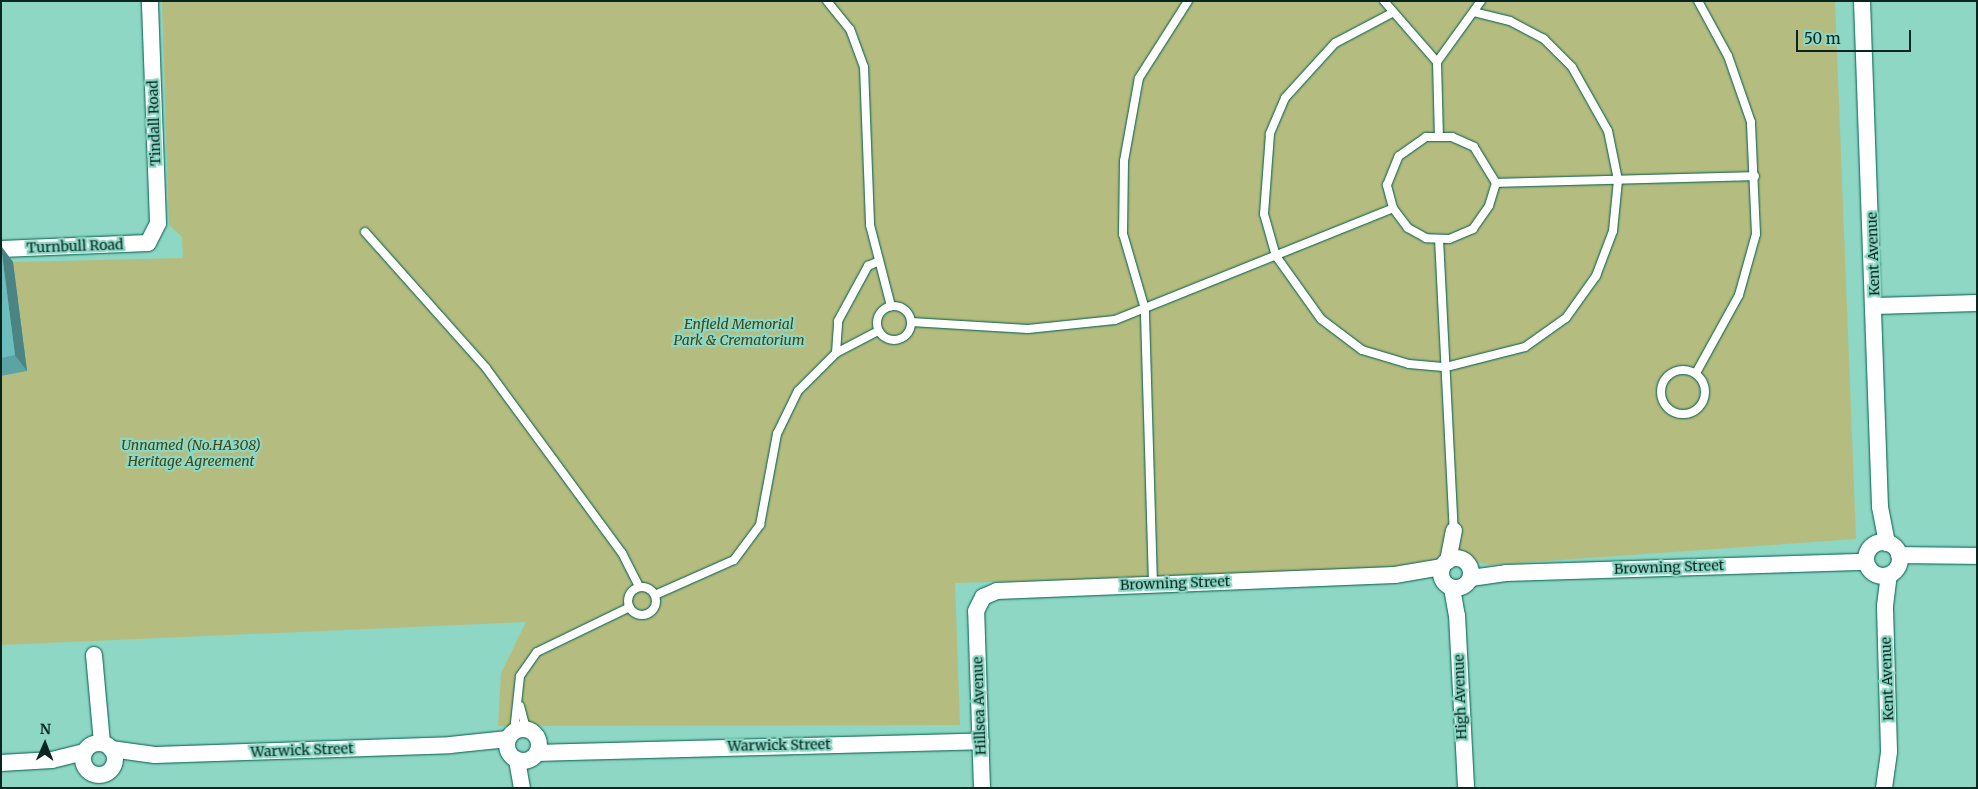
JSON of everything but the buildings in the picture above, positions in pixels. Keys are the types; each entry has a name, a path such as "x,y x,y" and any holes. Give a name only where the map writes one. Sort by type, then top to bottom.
{"street":[{"name":"Tindall Road","path":"148,243 158,223 150,1"},
{"name":"Kent Avenue","path":"1862,1 1875,306 1880,507 1874,550"},
{"name":"Turnbull Road","path":"1,250 148,243"},
{"path":"1875,306 1977,303"},
{"name":"High Avenue","path":"1454,531 1464,785"},
{"path":"1874,550 1890,568"},
{"path":"1874,550 1890,568"},
{"name":"Browning Street","path":"976,623 984,598 997,591 1395,575 1506,573 1832,561 1874,550"},
{"path":"1890,568 1932,558 1977,556"},
{"name":"Kent Avenue","path":"1890,568 1885,606 1889,752 1896,788"},
{"name":"Hillsea Avenue","path":"976,623 982,788"},
{"path":"94,655 98,764"},
{"name":"Warwick Street","path":"1,763 52,760 98,764 155,755 450,745 522,745 578,748 980,741"},
{"path":"522,745 522,786"},
{"name":"Kent Avenue","path":"1884,788 1889,752"}],"lane":[{"path":"827,1 850,28 864,67 870,225 891,306"},
{"path":"1153,584 1144,309 1123,234 1124,161 1139,78 1188,1"},
{"path":"1384,1 1392,13 1437,62"},
{"path":"1439,137 1437,62 1481,1"},
{"path":"1696,373 1740,295 1756,234 1755,176 1751,122 1728,56 1698,1"},
{"path":"1392,13 1334,43 1285,98 1270,134 1264,214 1276,256 1321,319 1362,350 1409,364 1446,367 1525,347 1566,318 1596,276 1609,240 1618,180 1608,131 1572,67 1544,39 1510,21 1474,12"},
{"path":"1426,137 1439,137 1452,137 1474,147 1496,183 1489,206 1473,230 1439,239 1408,228 1393,208 1387,185 1399,156 1426,137"},
{"path":"1496,183 1755,176"},
{"path":"911,322 1028,329 1115,320 1393,208"},
{"path":"365,232 492,376 617,545 639,587 655,594 734,560 760,525 777,434 798,391 836,353 878,332"},
{"path":"1439,239 1454,531"},
{"path":"836,353 838,321 868,266 879,261"},
{"path":"891,306 906,310 911,322 908,332 899,340 887,339 878,332 878,315 891,306"},
{"path":"1675,371 1696,373 1705,387 1703,403 1690,413 1675,413 1663,402 1664,380 1675,371"},
{"path":"639,587 630,595 630,607 638,614 649,613 656,605 655,594"},
{"path":"522,745 518,702 520,676 537,652 630,607"},
{"path":"518,702 522,745"}],"green space":[{"name":"Enfield Memorial Park & Crematorium","path":"162,1 1835,1 1856,539 1490,565 1449,554 1411,569 955,583 960,725 498,726 501,673 526,622 1,645 1,376 27,371 13,262 183,258 182,237 169,225"}],"park label":[{"name":"Unnamed (No.HA308) Heritage Agreement","path":"191,454"}]}
